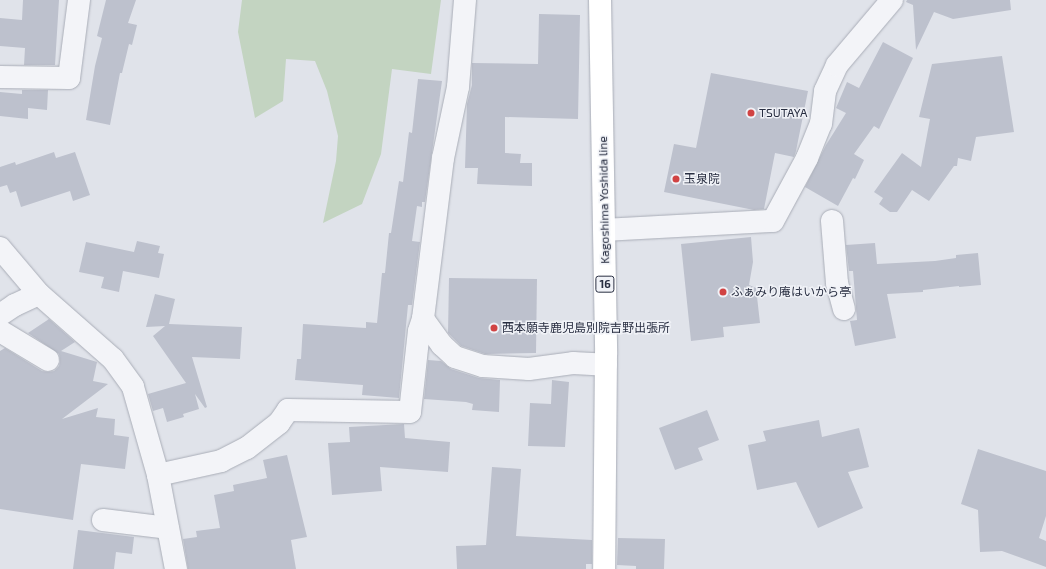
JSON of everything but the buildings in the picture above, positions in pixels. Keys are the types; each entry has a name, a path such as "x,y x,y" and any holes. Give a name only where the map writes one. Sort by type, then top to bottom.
{"main road":[{"name":"Kagoshima Yoshida line","path":"600,0 605,230 606,365 604,569"}],"street":[{"path":"0,76 69,78 79,0"},
{"path":"158,474 220,461 247,448 279,423 288,410 410,412 443,158 458,86 465,0"},
{"path":"605,230 773,221 807,158 821,124 825,91 837,65 892,0"},
{"path":"832,221 837,283 844,310"},
{"path":"0,248 40,294 113,359 133,387 158,474 176,569"},
{"path":"0,315 15,305 40,294"},
{"path":"423,319 442,345 455,357 483,366 529,369 573,363 606,365"},
{"path":"0,331 48,360"},
{"path":"103,520 168,528"}],"green space":[{"path":"242,0 441,0 431,74 392,69 381,154 362,204 323,223 336,161 338,136 327,91 315,61 286,59 283,101 255,118 238,32"}],"place":[{"name":"TSUTAYA","path":"751,113"},
{"name":"玉泉院","path":"676,179"},
{"name":"ふぁみり庵はいから亭","path":"723,292"},
{"name":"西本願寺鹿児島別院吉野出張所","path":"494,328"}]}
